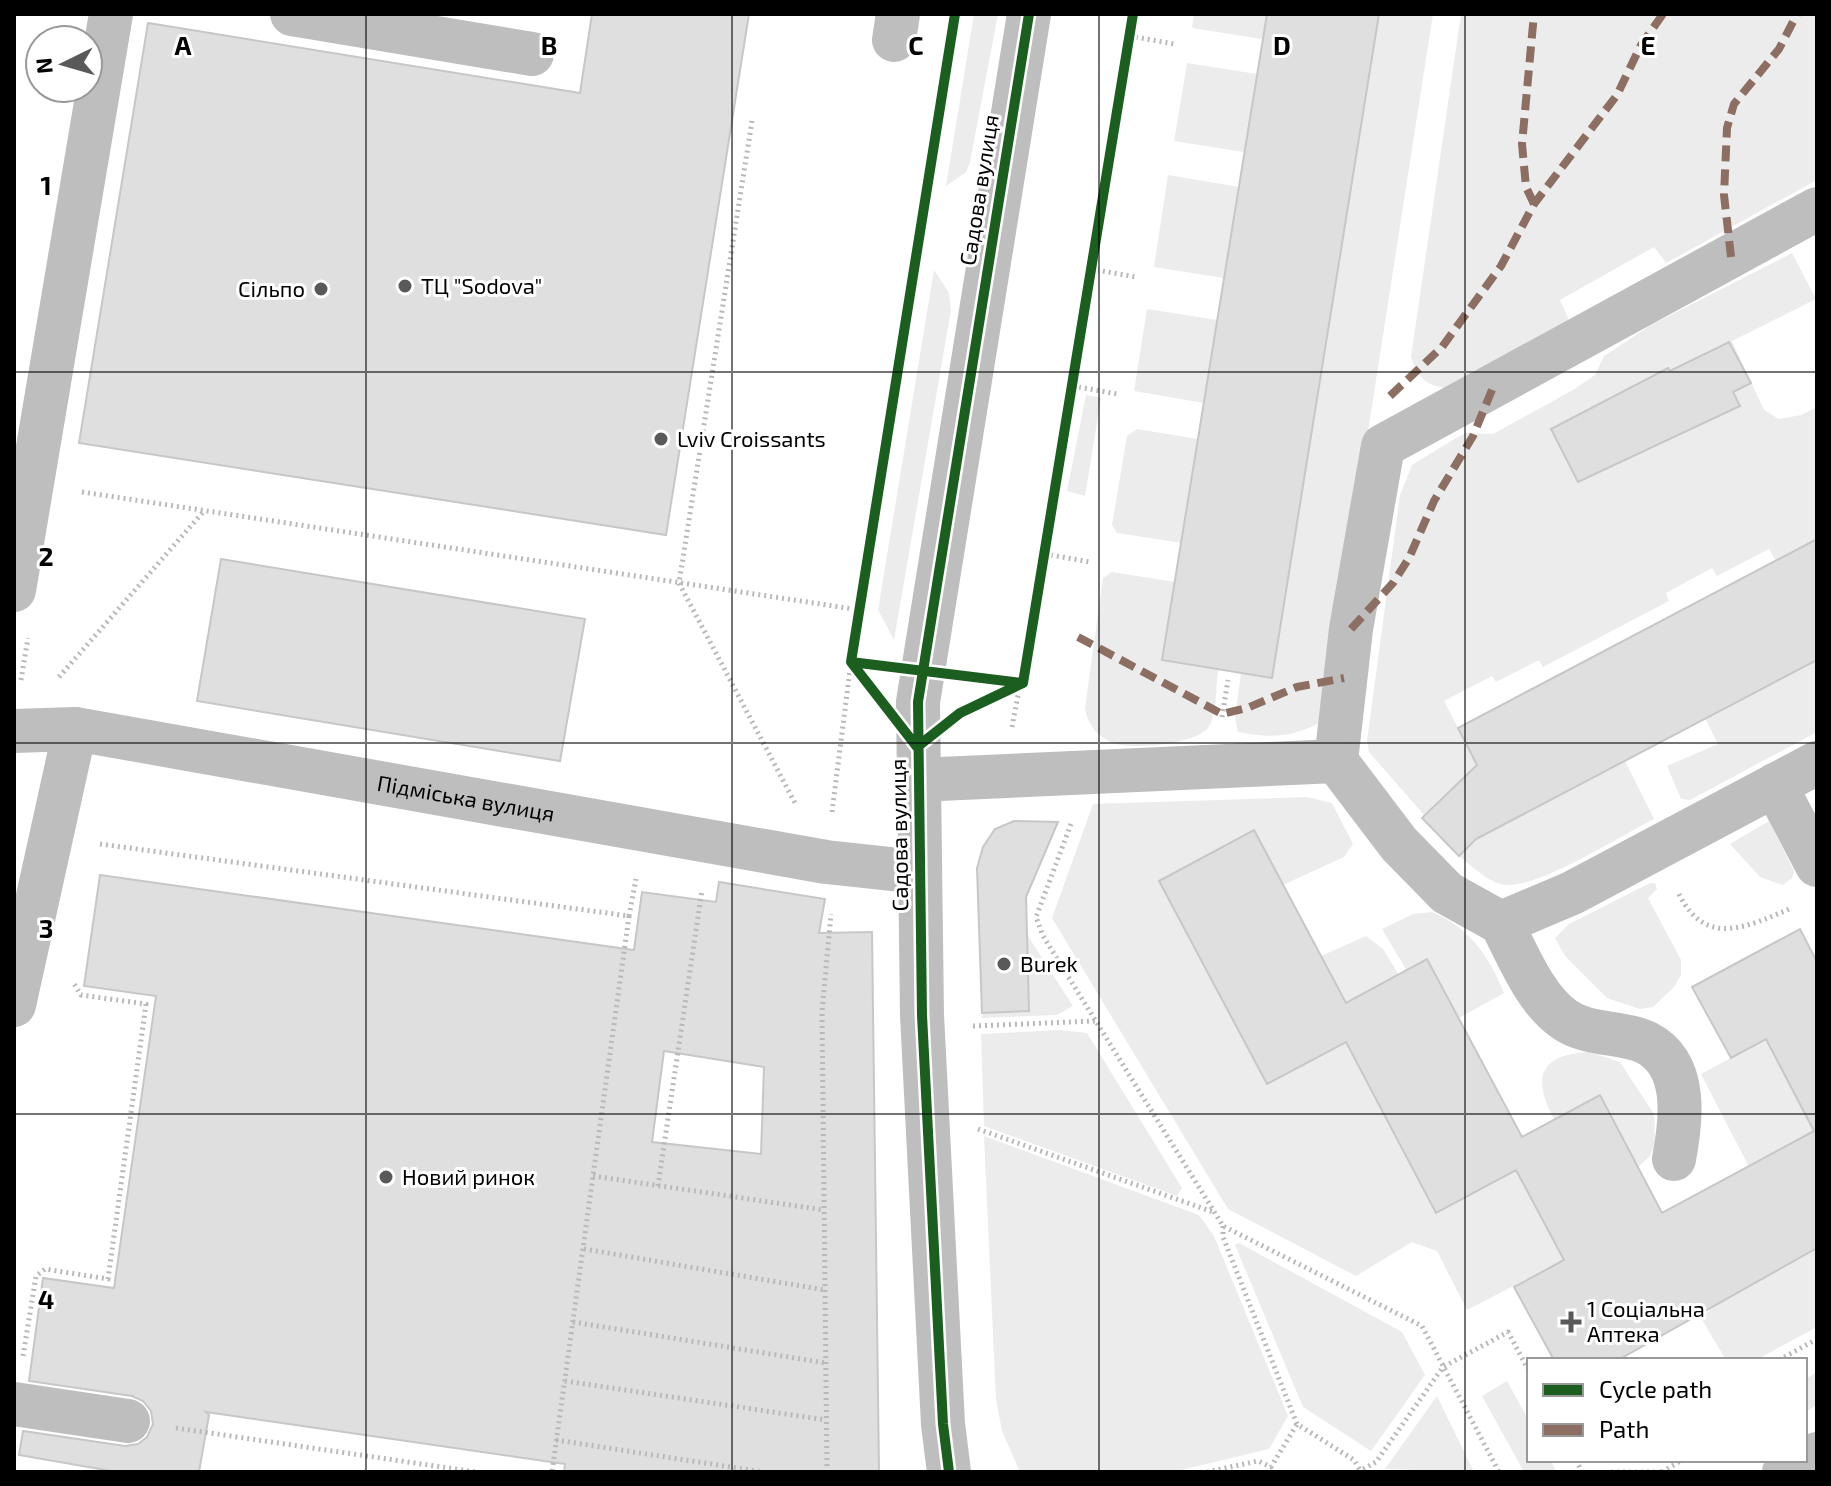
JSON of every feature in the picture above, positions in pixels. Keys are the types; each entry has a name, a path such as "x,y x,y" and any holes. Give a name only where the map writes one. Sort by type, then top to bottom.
{"street":[{"path":"22,609 111,14"},
{"path":"292,14 532,54"},
{"name":"Садова вулиця","path":"949,1472 943,1424 922,1015 918,702 1029,14"},
{"path":"1674,1159 1682,1117 1673,1071 1648,1043 1565,1020 1534,985 1501,923 1447,893 1399,844 1336,761 1351,629 1383,446 1817,209"},
{"name":"Підміська вулиця","path":"17,710 75,729 826,862 919,872"},
{"path":"14,1005 75,729"},
{"path":"917,780 1336,761"},
{"path":"1501,923 1572,893 1817,763"},
{"path":"1775,785 1811,884"},
{"path":"15,1404 128,1421"},
{"path":"1784,1472 1802,1462"}],"path":[{"path":"826,862 851,662 955,14"},
{"path":"1010,685 1023,683 1133,14"},
{"path":"1130,36 1174,44"},
{"path":"752,121 679,583 826,862 835,895 828,930 822,1012 827,1472"},
{"path":"1091,269 1136,277"},
{"path":"1073,386 1117,394"},
{"path":"69,490 860,610"},
{"path":"54,683 204,511"},
{"path":"1045,554 1090,562"},
{"path":"17,710 22,609"},
{"path":"851,662 923,672"},
{"path":"851,662 860,674"},
{"path":"1075,811 1036,917 1043,936 1214,1213 1223,1226 1422,1326 1499,1472"},
{"path":"658,1186 709,841"},
{"path":"96,853 101,843 629,916"},
{"path":"552,1472 635,879 648,881"},
{"path":"1688,912 1711,928 1741,929 1811,884"},
{"path":"689,887 702,889"},
{"path":"15,1404 36,1276 45,1269 108,1279 144,1019 146,1004 81,995 73,984 75,970"},
{"path":"968,1013 969,1041"},
{"path":"968,1026 1095,1021"},
{"path":"974,1143 973,1127 1214,1213"},
{"path":"593,1176 824,1210"},
{"path":"1223,1226 1223,1237 1297,1424 1354,1460 1360,1472 1376,1462 1443,1367 1508,1332 1527,1367"},
{"path":"584,1249 825,1290"},
{"path":"573,1322 826,1363"},
{"path":"1783,1358 1817,1339"},
{"path":"565,1381 826,1420"},
{"path":"128,1421 476,1472"},
{"path":"1207,1472 1258,1461 1271,1469 1297,1424"},
{"path":"556,1440 763,1472"},
{"path":"1611,1472 1661,1472 1678,1462"}],"shaded area":[{"path":"974,14 998,14 970,162 966,172 946,186"},
{"path":"1194,14 1267,14 1262,39 1192,28"},
{"path":"1379,14 1433,14 1330,676 1319,723 1299,732 1280,735 1238,732 1235,717 1241,673 1272,678"},
{"path":"1461,14 1817,14 1817,180 1666,263 1654,247 1560,300 1569,320 1445,388 1432,385 1419,374 1411,357"},
{"path":"1187,63 1257,74 1244,152 1174,141"},
{"path":"1168,175 1239,187 1224,278 1154,267"},
{"path":"1792,253 1816,299 1732,341 1764,410 1779,419 1801,415 1817,407 1817,539 1776,561 1769,549 1717,576 1712,568 1666,593 1669,601 1543,667 1539,660 1496,682 1492,676 1444,701 1507,822 1625,761 1654,819 1539,878 1506,885 1493,881 1459,856 1479,835 1442,798 1424,815 1369,752 1367,741 1400,495 1412,465 1466,433 1493,434 1573,390 1595,375 1604,356 1651,325"},
{"path":"934,270 949,293 951,310 894,640 878,610"},
{"path":"1147,309 1218,320 1204,403 1134,391"},
{"path":"1086,395 1101,398 1085,496 1067,491"},
{"path":"1137,429 1198,439 1182,543 1117,533 1112,525 1127,436"},
{"path":"1112,572 1175,582 1162,660 1218,670 1214,713 1204,732 1179,742 1132,746 1110,742 1090,724 1085,708 1103,578"},
{"path":"1817,660 1817,732 1690,800 1681,799 1667,766 1718,744 1705,718"},
{"path":"1307,797 1332,803 1353,844 1344,857 1283,885 1254,830 1159,881 1266,1083 1345,1042 1436,1212 1516,1170 1564,1260 1467,1310 1437,1251 1412,1242 1356,1276 1228,1209 1052,918 1093,804"},
{"path":"1769,821 1794,871 1792,878 1783,885 1760,877 1730,844"},
{"path":"1655,883 1657,889 1648,898 1681,960 1681,975 1674,987 1653,1007 1640,1009 1607,998 1565,956 1555,938 1569,924"},
{"path":"1432,912 1457,926 1477,945 1504,993 1459,1018 1428,960 1407,971 1382,929 1413,914"},
{"path":"1026,933 1073,1006 1057,1015 981,1018"},
{"path":"1366,936 1383,949 1399,975 1346,1003 1321,956"},
{"path":"1060,1030 1087,1033 1182,1188 1177,1196 984,1126 981,1034"},
{"path":"1766,1039 1815,1131 1749,1167 1701,1074"},
{"path":"1590,1052 1620,1062 1654,1114 1655,1144 1650,1156 1638,1167 1599,1095 1554,1119 1547,1104 1542,1080 1550,1063 1573,1054"},
{"path":"984,1136 1199,1215 1214,1236 1288,1416 1269,1449 1173,1472 1020,1472 1002,1431 996,1400"},
{"path":"1239,1243 1402,1332 1425,1375 1371,1451 1303,1407 1235,1245"},
{"path":"1817,1248 1817,1327 1760,1358 1725,1358 1700,1316 1710,1311 1708,1307"},
{"path":"1817,1372 1817,1405 1807,1411 1807,1378"},
{"path":"1507,1381 1527,1417 1527,1462 1551,1462 1557,1472 1524,1472 1482,1396"},
{"path":"1437,1396 1474,1472 1385,1469"}],"building":[{"name":"ТЦ \"Sodova\"","path":"592,14 749,14 666,535 79,443 148,23 580,93"},
{"path":"1267,14 1379,14 1272,678 1162,660"},
{"path":"1729,342 1751,383 1733,392 1740,406 1578,482 1551,429 1668,368 1670,371"},
{"path":"1817,539 1817,660 1476,839 1459,856 1422,818 1477,765 1458,728"},
{"path":"221,559 585,619 560,761 197,701"},
{"path":"1014,821 1058,822 1026,897 1029,1011 982,1013 977,868 983,847 995,829"},
{"path":"1254,830 1346,1003 1427,959 1522,1137 1600,1095 1662,1213 1814,1131 1766,1039 1731,1058 1692,987 1800,929 1817,962 1817,1248 1622,1358 1553,1358 1514,1287 1564,1260 1516,1170 1436,1213 1346,1042 1267,1084 1159,881"},
{"path":"100,875 634,950 642,892 716,902 719,882 825,899 819,933 872,932 879,1472 564,1472 565,1464 206,1412 209,1415 199,1472 117,1472 19,1455 23,1431 125,1446 138,1444 147,1437 153,1424 151,1411 143,1401 132,1396 29,1381 43,1278 114,1288 156,996 84,986","holes":["664,1051 764,1067 761,1154 652,1142"]}],"marked path":[{"path":"1534,14 1522,144 1526,187 1534,204"},
{"path":"1390,396 1442,347 1501,266 1534,204 1617,95 1641,45 1663,14"},
{"path":"1731,257 1724,195 1727,128 1734,104 1779,49 1797,14"},
{"path":"1351,629 1393,583 1409,558 1434,501 1473,436 1494,385"},
{"path":"1078,637 1222,714 1247,708 1297,687 1344,678"}],"cycle path":[{"path":"955,14 851,662 917,747 960,713 1023,683"},
{"path":"949,1472 943,1424 922,1015 918,702 1029,14"},
{"path":"1023,683 1133,14"},
{"path":"851,662 1022,683"}],"place":[{"name":"ТЦ \"Sodova\"","path":"405,286"},
{"name":"Сільпо","path":"321,289"},
{"name":"Lviv Croissants","path":"661,439"},
{"name":"Burek","path":"1004,964"},
{"name":"Новий ринок","path":"386,1177"},
{"name":"1 Соціальна Аптека","path":"1571,1322"}]}
